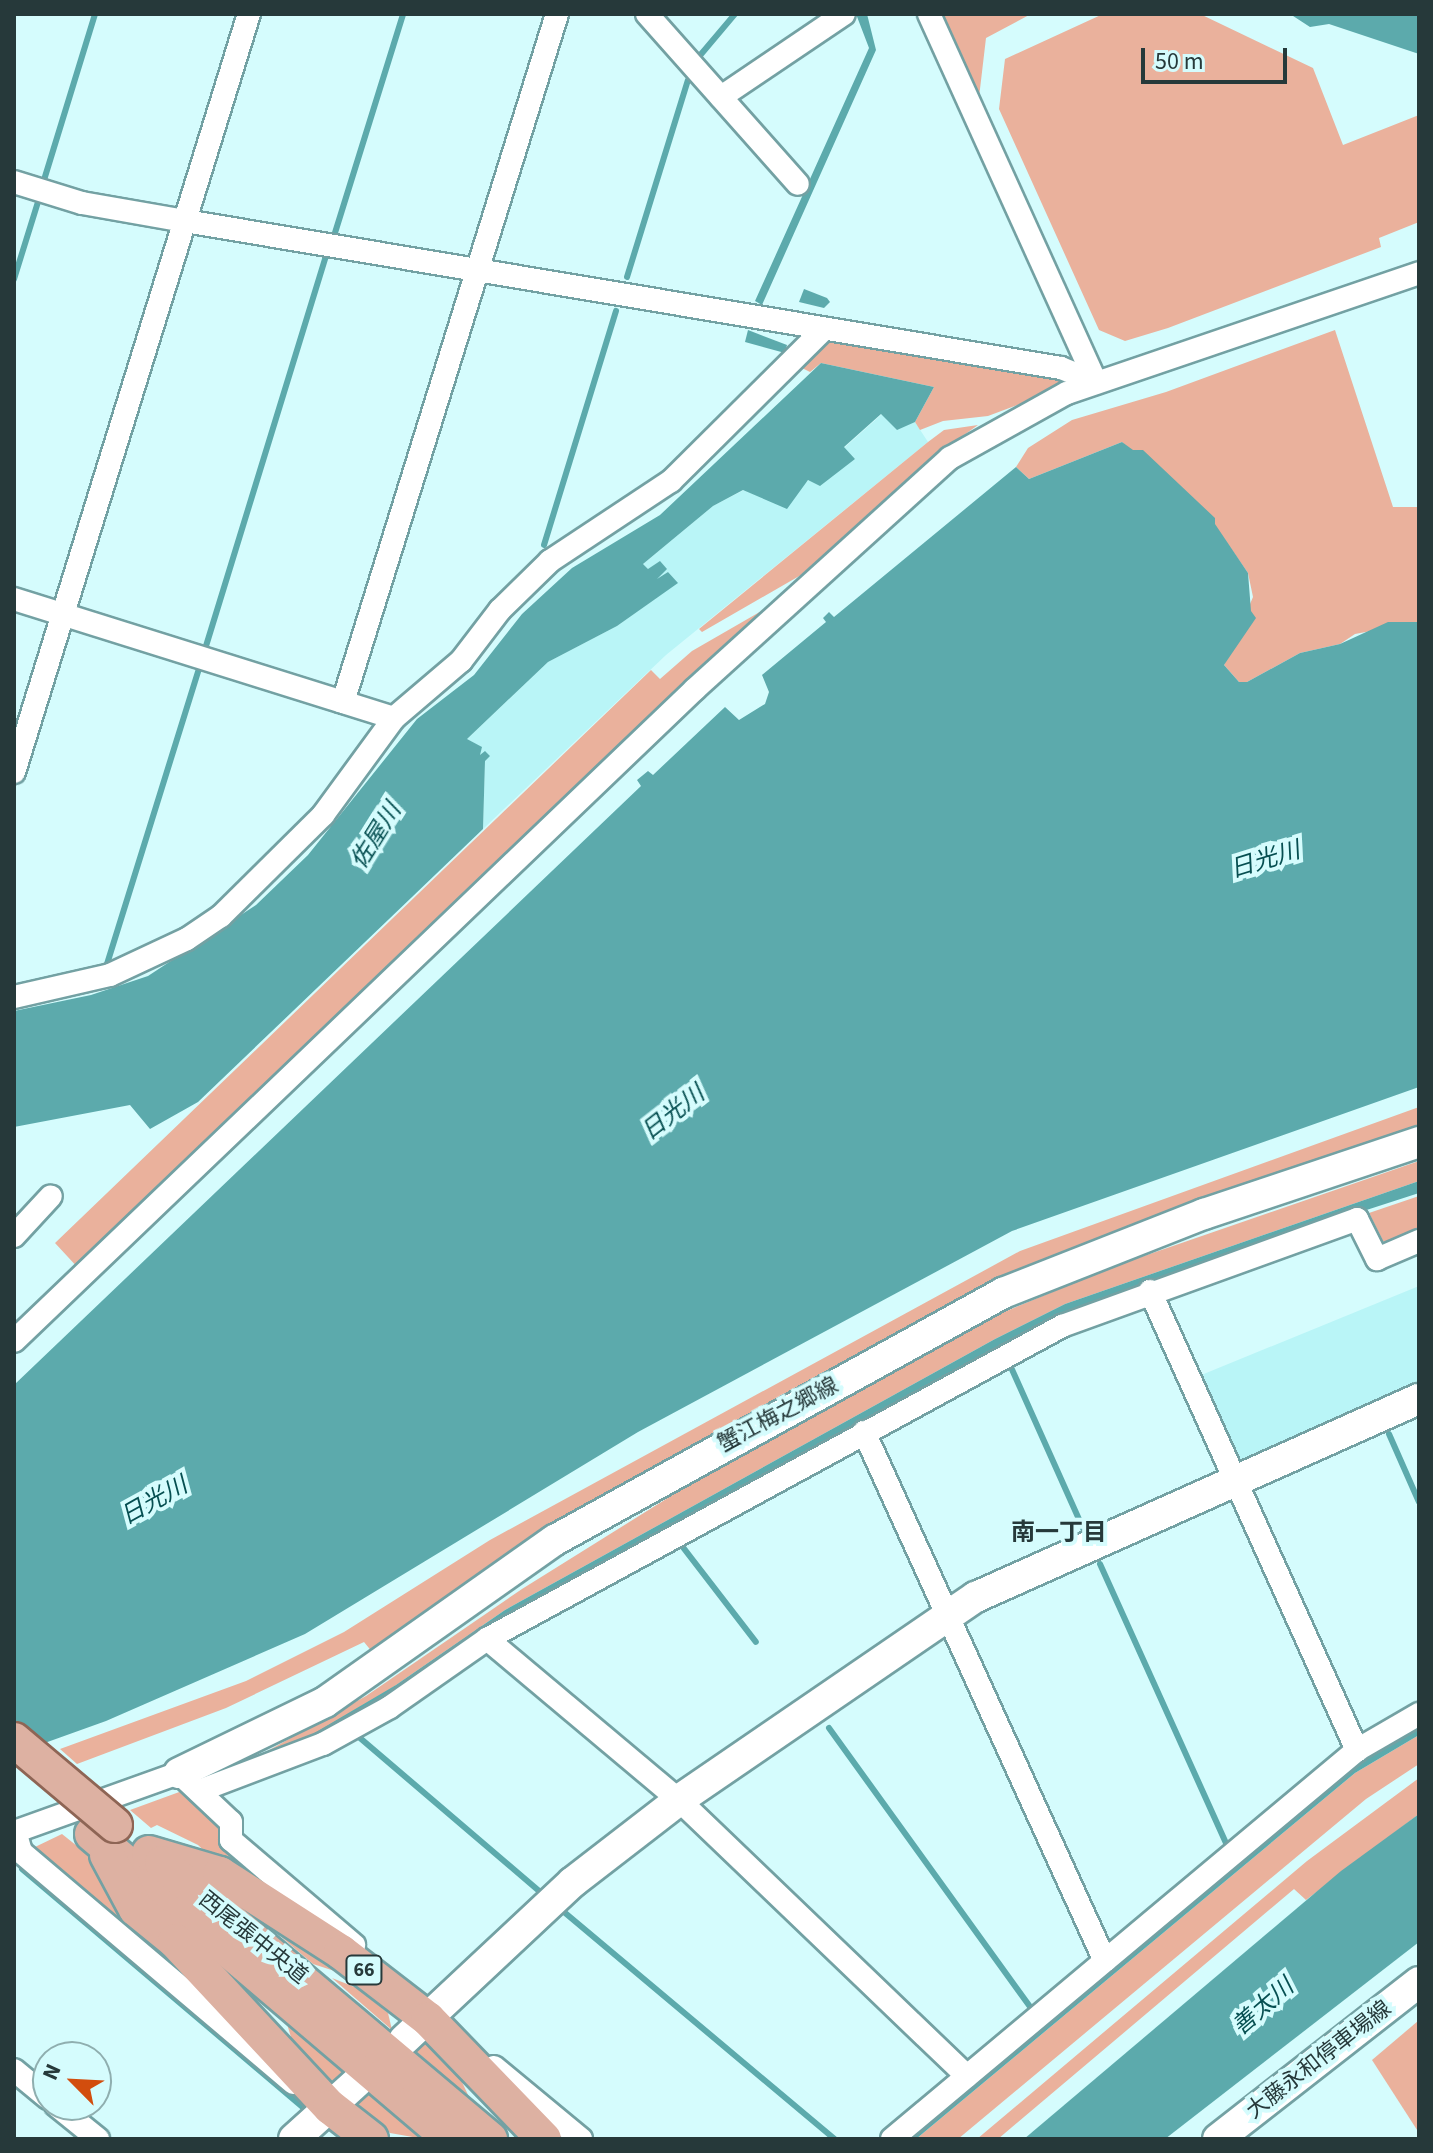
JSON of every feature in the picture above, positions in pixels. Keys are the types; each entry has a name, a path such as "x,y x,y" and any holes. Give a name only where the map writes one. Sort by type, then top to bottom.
{"main road":[{"name":"蟹江梅之郷線","path":"189,1782 325,1702 555,1540 1003,1293 1204,1214 1419,1142"},
{"path":"421,2025 573,1882 679,1800 976,1597 1419,1399"},
{"name":"西尾張中央道","path":"14,1740 104,1835 149,1853 490,2139"},
{"name":"西尾張中央道","path":"14,1769 104,1835 450,2139"},
{"name":"66","path":"104,1835 109,1866 136,1909 175,1941 330,2107 365,2136"},
{"name":"66","path":"149,1853 220,1874 341,1952 544,2139"},
{"name":"大藤永和停車場線","path":"1218,2139 1419,1982"},
{"path":"294,2139 356,2083"}],"street":[{"path":"14,772 249,14"},
{"path":"343,702 557,14"},
{"path":"647,14 798,184"},
{"path":"721,97 844,14"},
{"path":"929,14 1096,382"},
{"path":"14,182 82,203 1061,368 1096,382"},
{"path":"14,1341 695,689 950,458 1067,393 1419,273"},
{"path":"14,997 110,975 187,939 221,916 323,815 394,718 461,661 500,610 550,561 671,481 824,329"},
{"path":"14,599 394,718"},
{"path":"14,1236 51,1196"},
{"path":"330,2107 272,2069 16,1843 189,1782 323,1744 390,1707 487,1639 1062,1326 1150,1291 1357,1219 1377,1259 1419,1241"},
{"path":"1150,1291 1357,1750"},
{"path":"864,1432 1105,1961"},
{"path":"487,1639 679,1800 967,2076"},
{"path":"892,2139 1357,1750 1419,1714"},
{"path":"189,1782 231,1822 231,1840 398,1982 421,2025 581,2139"},
{"path":"14,2070 32,2085"},
{"path":"76,2121 98,2139"}],"shaded area":[{"path":"937,14 1031,14 986,38 978,106"},
{"path":"1103,14 1200,14 1313,68 1343,145 1419,115 1419,222 1379,238 1381,247 1168,328 1125,341 1099,330 999,109 1005,59"},
{"path":"1335,330 1393,507 1419,507 1419,622 1355,634 1340,644 1300,653 1247,682 1239,682 1224,665 1253,597 1248,573 1214,524 1122,442 1029,479 1016,467 1028,448 1072,420 1166,392"},
{"path":"830,339 1066,380 1070,385 988,416 943,421 920,430 915,422 934,387 821,363 810,372 802,368"},
{"path":"882,414 915,422 928,442 666,655 483,829 485,761 478,752 482,748 467,739 548,662 617,626 677,583 668,572 658,580 643,564 713,506 744,490 780,503 809,480 855,459 844,448"},
{"path":"978,425 943,450 801,575 702,632 699,629 944,430"},
{"path":"796,591 80,1270 55,1243 651,670 660,679 692,651"},
{"path":"1419,1107 1419,1127 1149,1220 373,1653 364,1642 226,1708 77,1764 60,1749 246,1681 344,1632 490,1540 1020,1251"},
{"path":"1419,1161 1419,1181 1065,1304 995,1339 505,1610 315,1741 235,1769 366,1696 522,1589 679,1491 997,1315 1115,1266"},
{"path":"1419,1196 1419,1234 1391,1244 1383,1241 1369,1213"},
{"path":"1419,1286 1419,1387 1238,1465 1194,1378"},
{"path":"1419,1735 1419,1764 1366,1799 958,2139 916,2139 1355,1773"},
{"path":"1419,1778 1419,1814 1306,1900 1294,1889 998,2139 977,2139 1307,1861"},
{"path":"182,1791 220,1820 226,1846 338,1939 223,1868 198,1845 157,1825 151,1828 130,1810"},
{"path":"62,1834 87,1854 122,1906 261,2048 38,1857 35,1847"},
{"path":"212,1878 365,1981 313,1964"},
{"path":"332,1978 357,1988 388,2013 392,2030"},
{"path":"286,2021 348,2075 329,2082 296,2053"},
{"path":"1419,2022 1419,2133 1372,2060"},
{"path":"423,2041 454,2065 469,2097 411,2047"},
{"path":"365,2090 424,2139 390,2133 356,2102"}],"water":[{"path":"856,14 867,14 876,50 762,305 755,301 869,48"},
{"path":"1290,14 1419,14 1419,54 1329,24 1310,27"},
{"path":"804,289 830,302 824,308 799,302"},
{"path":"748,330 787,345 785,353 745,342"},
{"name":"佐屋川","path":"821,363 934,387 915,422 897,430 881,414 844,447 855,459 820,486 808,480 787,509 743,490 713,506 643,564 648,569 660,561 667,569 657,579 668,572 678,583 617,626 548,662 467,739 482,747 480,755 485,751 490,756 485,761 483,829 198,1102 150,1129 130,1105 14,1127 14,1011 91,995 148,976 256,905 308,855 417,719 474,675 522,614 572,568 660,515"},
{"name":"日光川","path":"1122,442 1133,450 1143,450 1215,518 1215,524 1248,573 1251,611 1256,618 1224,665 1239,682 1247,682 1300,653 1340,644 1388,622 1419,622 1419,1087 1012,1231 638,1432 305,1634 106,1721 14,1754 14,1385 641,786 637,780 648,771 653,775 725,707 739,720 765,704 769,692 762,675 826,622 823,618 829,612 834,617 1016,467 1029,479"},
{"path":"1419,1181 1419,1193 1212,1260 1068,1315 315,1741 311,1735 396,1685 505,1610 995,1339 1065,1304"},
{"path":"1419,1723 1419,1735 1355,1773 916,2139 905,2139 1358,1759"},
{"name":"善太川","path":"1419,1814 1419,1942 1165,2139 1024,2139 1341,1871"}],"waterway":[{"path":"44,180 95,14"},
{"path":"334,236 403,14"},
{"path":"697,59 735,14"},
{"path":"627,277 688,80"},
{"path":"14,279 38,202"},
{"path":"206,646 326,257"},
{"path":"544,545 616,311"},
{"path":"107,964 198,671"},
{"path":"1010,1365 1085,1533"},
{"path":"1389,1434 1419,1502"},
{"path":"682,1546 756,1642"},
{"path":"1100,1564 1227,1845"},
{"path":"829,1728 1031,2008"},
{"path":"360,1738 538,1890"},
{"path":"22,1869 306,2110"},
{"path":"564,1912 835,2139"}],"district":[{"name":"南一丁目","path":"1059,1533"}]}
